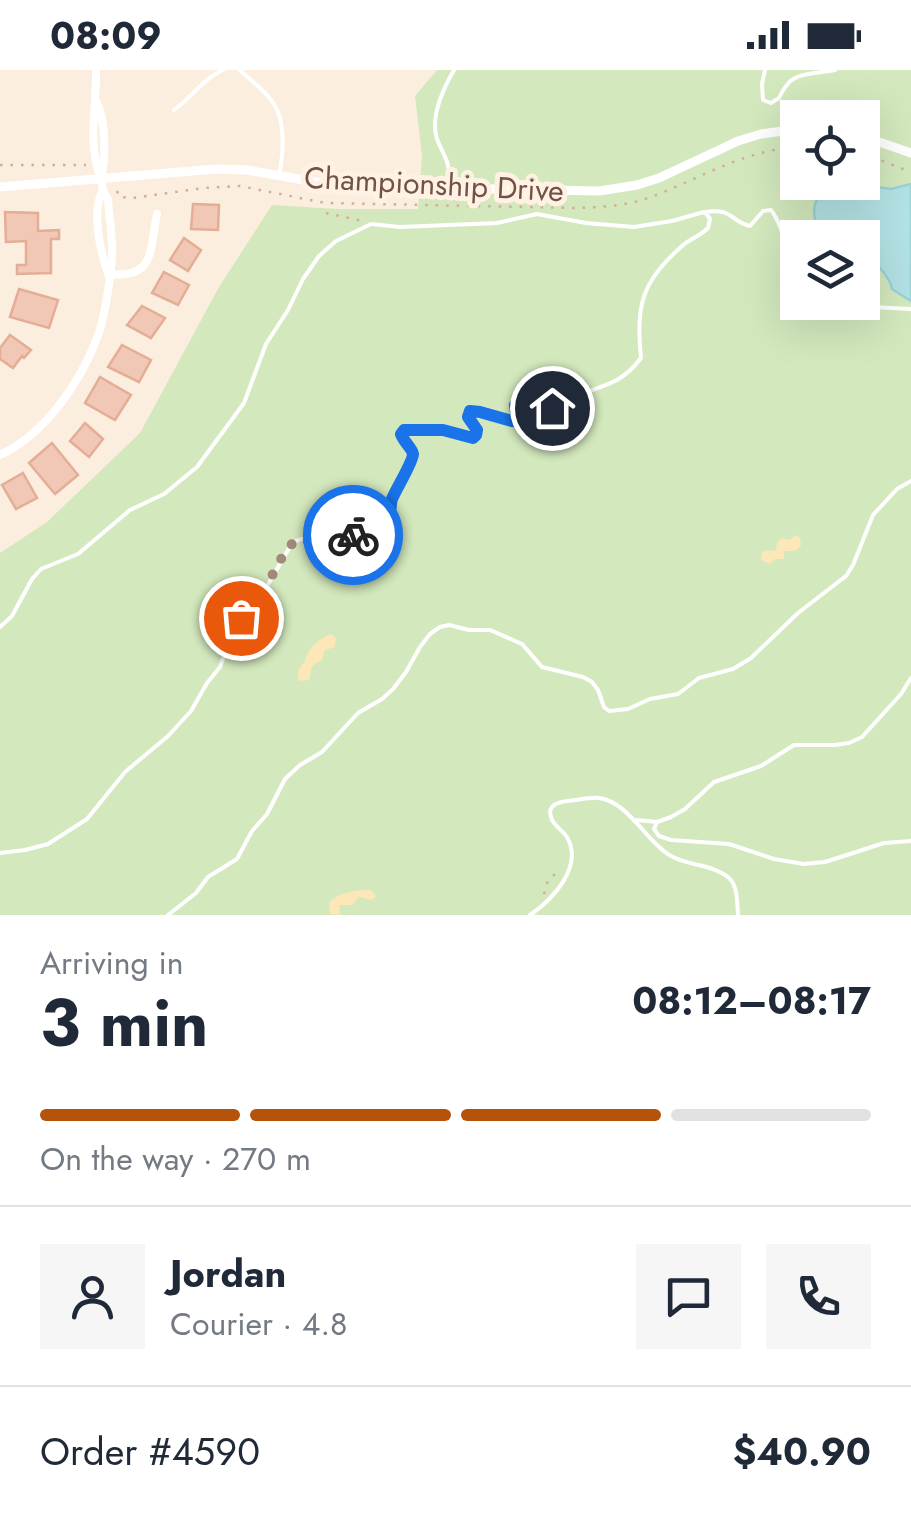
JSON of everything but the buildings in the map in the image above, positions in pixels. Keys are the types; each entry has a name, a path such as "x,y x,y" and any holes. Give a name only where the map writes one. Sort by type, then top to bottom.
{"street":[{"path":"0,455 29,438 56,408 98,336 112,252 108,199 94,164 96,70"},
{"name":"Championship Drive","path":"0,187 216,169 247,170 338,186 600,191 659,178 738,140 780,132"},
{"path":"880,142 911,153"},
{"path":"108,274 131,275 145,266 157,214"}],"lane":[{"path":"174,110 209,76 223,70"},
{"path":"240,70 267,95 278,112 282,139 279,176"},
{"path":"449,177 434,126 454,70"},
{"path":"765,70 762,97 770,103 779,98 791,76 835,70"},
{"path":"0,626 12,616 41,570 78,554 132,508 164,494 197,468 244,403 266,344 316,260 329,246 373,224 400,227 497,223 537,214 634,227 705,212 726,212 750,226 771,210 780,227"},
{"path":"0,853 48,844 88,819 125,772 168,736 191,711 220,667 236,623 262,594 292,544 298,540 320,542 341,535 370,536 383,532 393,496 412,456 401,438 404,430 443,430 473,438 477,430 468,417 470,411 512,421 517,418 515,405 519,399 544,410 624,376 641,358 642,304 648,284 682,246 708,228 710,219 705,212"},
{"path":"445,216 446,224"},
{"path":"880,308 911,310"},
{"path":"168,915 196,893 208,877 237,858 285,779 322,752 358,714 396,686 420,646 436,629 450,625 493,630 524,646 542,667 592,682 608,711 673,695 699,678 740,666 842,579 853,565 873,514 911,481"},
{"path":"634,820 646,823 671,818 714,782 761,766 794,745 835,745 862,737 911,678"},
{"path":"530,915 559,888 570,861 569,840 551,818 550,810 568,801 600,798 634,820 668,854 728,878 734,888 738,915"},
{"path":"657,822 654,829 664,838 729,844 804,864 824,862 884,843 911,841"}],"path":[{"path":"880,161 911,172"},
{"path":"0,165 86,165"},
{"path":"326,213 373,224"},
{"path":"545,904 547,882 570,861"}],"green space":[{"path":"437,70 911,70 911,915 0,915 0,553 47,522 140,433 219,287 272,205 418,209 422,156 415,96"}],"sand":[{"path":"795,535 800,537 798,549 784,551 784,559 775,559 770,564 761,560 762,552 775,551 778,541 790,540"},
{"path":"331,634 336,638 335,647 325,650 322,660 312,666 309,680 299,681 299,670 311,648"},
{"path":"371,890 376,896 372,900 359,897 352,905 339,905 340,915 330,914 329,903 337,896"}],"water":[{"path":"911,184 911,301 892,289 880,269 880,220 816,220 814,213 817,200 880,200 880,188"}],"way so far":[{"path":"241,618 258,601 286,550 296,540 320,542 353,535"}],"route":[{"path":"353,535 376,535 388,527 393,496 412,456 401,438 404,430 443,430 473,438 477,430 468,417 470,411 512,421 517,418 515,405 519,399 540,410 552,408"}]}
